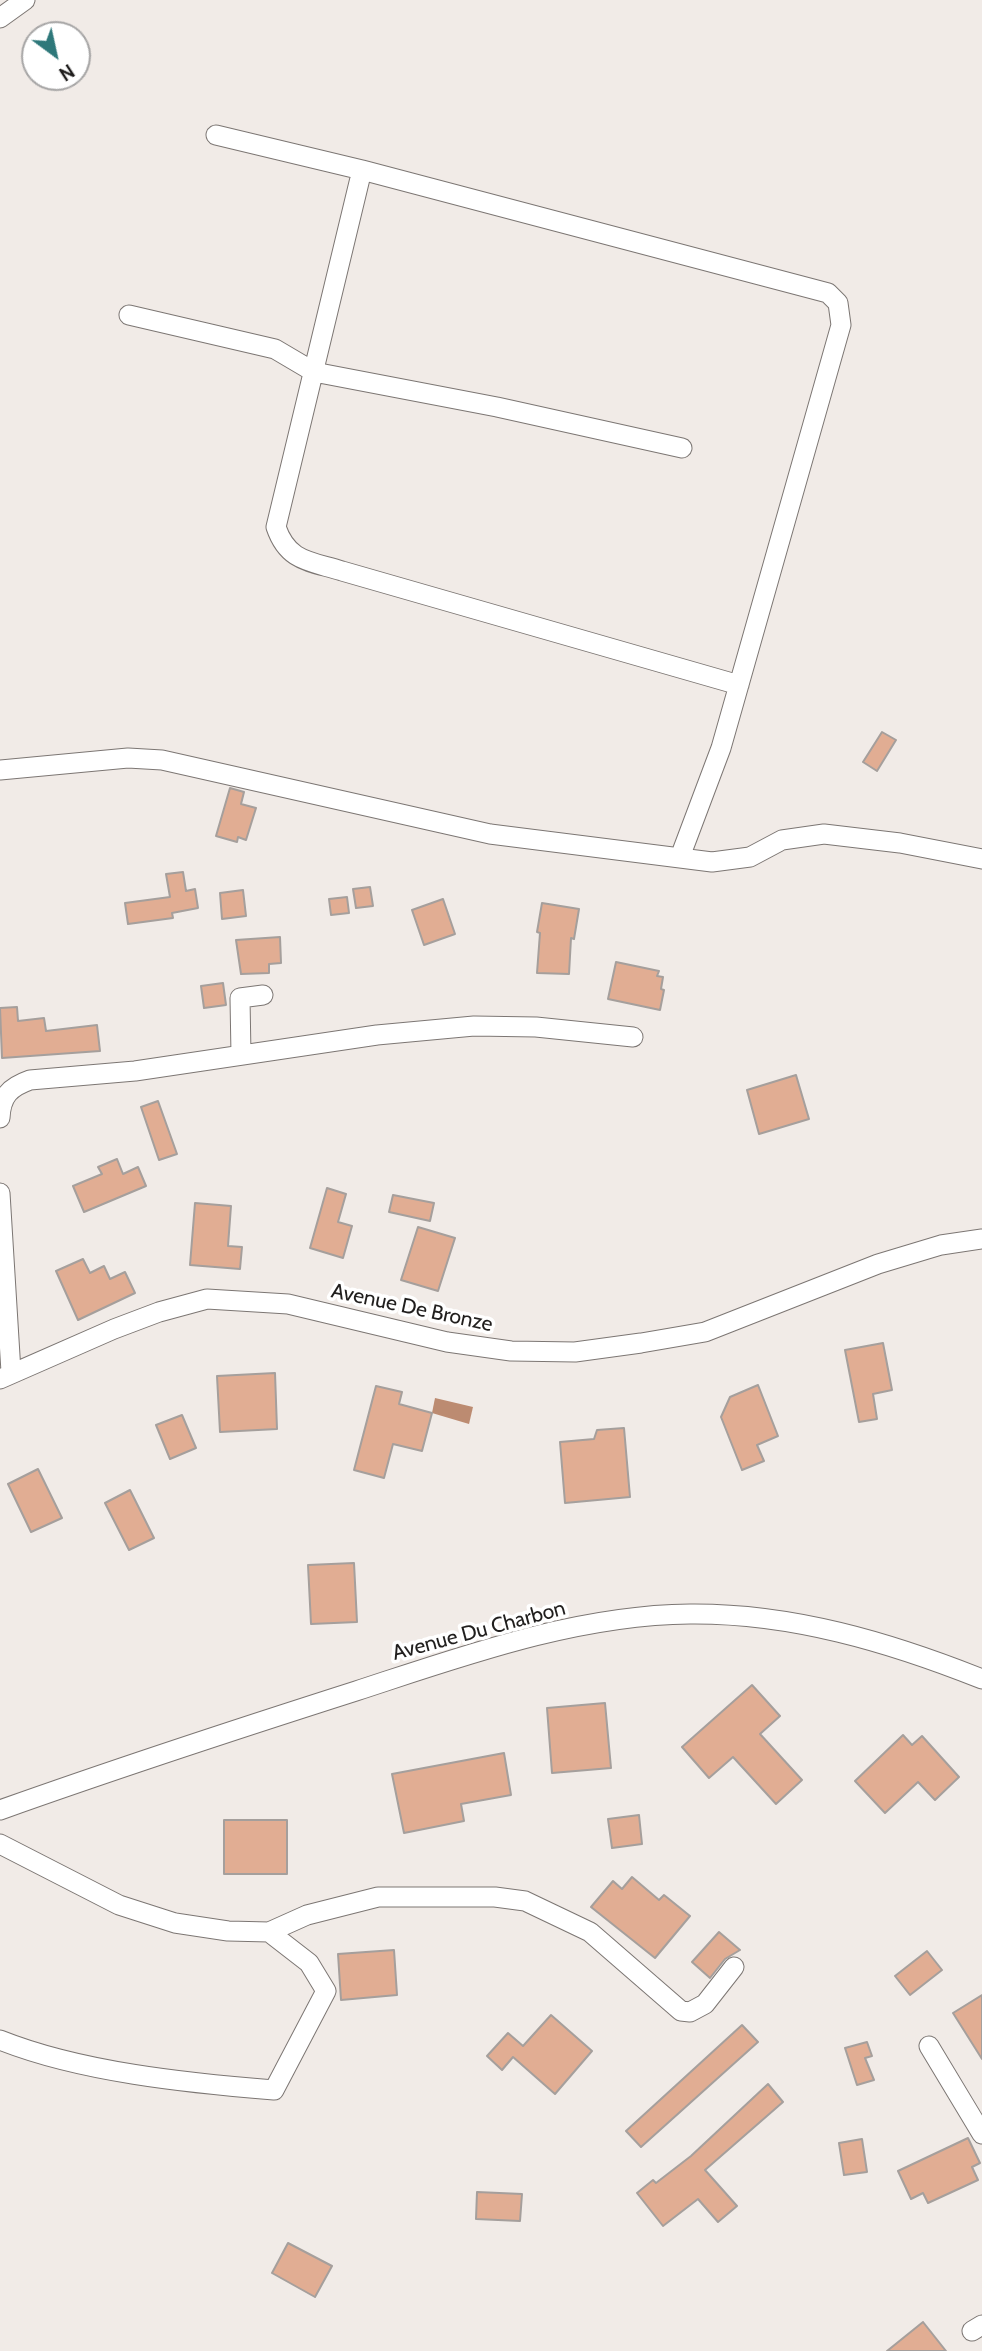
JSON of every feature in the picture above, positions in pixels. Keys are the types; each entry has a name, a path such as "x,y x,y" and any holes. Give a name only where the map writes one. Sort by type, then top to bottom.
{"street":[{"path":"0,18 25,0"},
{"path":"216,135 362,170 828,293 838,303 841,325 739,685 721,748 680,857"},
{"path":"362,170 276,527 283,547 299,558 739,685"},
{"path":"129,315 275,349 314,372 497,407 682,449"},
{"path":"0,770 128,758 162,760 467,830 712,862 758,854 782,840 824,834 887,841 982,859"},
{"path":"241,1055 240,998 263,995"},
{"path":"0,1118 4,1095 16,1085 30,1080 135,1071 377,1035 501,1024 633,1037"},
{"path":"0,1193 6,1376"},
{"name":"Avenue De Bronze","path":"6,1376 159,1312 207,1299 288,1304 447,1342 510,1351 575,1352 641,1343 705,1332 878,1264 941,1245 982,1239"},
{"name":"Avenue Du Charbon","path":"0,1810 446,1662 566,1630 630,1617 691,1614 748,1618 849,1633 913,1652 982,1679"},
{"path":"0,1844 130,1908 175,1923 228,1931 269,1931 307,1915 378,1897 495,1897 525,1901 590,1932 681,2011 699,2009 734,1967"},
{"path":"0,2040 37,2055 177,2080 274,2090 326,1991 309,1963 269,1931"},
{"path":"929,2046 982,2134"}],"shaded area":[{"path":"435,1398 473,1407 469,1424 432,1413"}],"building":[{"path":"882,732 896,740 877,771 863,762"},
{"path":"230,788 244,792 241,804 256,808 246,840 238,837 237,842 216,836"},
{"path":"183,872 186,891 195,889 198,908 172,913 173,918 128,924 125,903 170,897 166,874"},
{"path":"370,887 373,906 356,908 353,889"},
{"path":"243,890 246,916 222,919 220,893"},
{"path":"347,897 349,913 331,915 329,899"},
{"path":"443,899 455,934 424,945 412,910"},
{"path":"542,903 579,909 574,939 571,938 569,974 537,973 540,933 537,932"},
{"path":"280,937 281,963 269,964 269,973 241,974 236,940"},
{"path":"616,962 659,971 657,976 663,977 661,989 664,990 660,1010 608,999"},
{"path":"223,983 226,1005 204,1008 201,986"},
{"path":"17,1007 18,1021 44,1018 46,1031 97,1025 100,1051 2,1058 0,1008"},
{"path":"796,1075 809,1119 759,1134 747,1090"},
{"path":"158,1101 177,1154 159,1160 141,1107"},
{"path":"117,1159 123,1174 138,1167 146,1186 84,1212 73,1186 102,1174 98,1167"},
{"path":"327,1188 346,1194 338,1222 352,1226 343,1258 310,1248"},
{"path":"393,1195 434,1203 430,1221 389,1212"},
{"path":"195,1203 231,1206 228,1246 242,1247 240,1269 190,1265"},
{"path":"418,1227 455,1238 438,1291 401,1280"},
{"path":"83,1259 90,1273 104,1266 110,1279 125,1272 135,1293 78,1320 56,1271"},
{"path":"883,1343 892,1390 873,1394 877,1419 859,1422 845,1350"},
{"path":"275,1373 277,1429 220,1432 217,1376"},
{"path":"758,1385 778,1436 757,1445 764,1461 742,1470 721,1417 730,1397"},
{"path":"376,1386 402,1392 399,1404 432,1413 422,1451 393,1444 384,1478 354,1470"},
{"path":"182,1415 196,1448 170,1459 156,1425"},
{"path":"624,1428 630,1497 565,1503 560,1442 594,1439 597,1430"},
{"path":"38,1469 62,1518 31,1532 8,1484"},
{"path":"130,1490 154,1538 129,1550 105,1503"},
{"path":"354,1563 357,1622 311,1624 308,1565"},
{"path":"752,1685 780,1716 760,1734 802,1780 776,1804 733,1757 709,1778 682,1747"},
{"path":"605,1703 611,1768 552,1773 547,1708"},
{"path":"903,1735 912,1745 922,1736 959,1777 935,1800 918,1782 885,1813 855,1781"},
{"path":"504,1753 511,1795 461,1804 464,1821 404,1833 392,1774"},
{"path":"639,1815 642,1844 612,1848 608,1819"},
{"path":"224,1820 287,1820 287,1874 224,1874"},
{"path":"632,1877 659,1900 664,1895 690,1916 655,1958 591,1907 613,1881 622,1889"},
{"path":"719,1932 740,1950 725,1959 710,1978 692,1962"},
{"path":"394,1950 397,1995 341,2000 338,1954"},
{"path":"927,1951 942,1970 910,1995 895,1976"},
{"path":"982,1995 982,2059 953,2013"},
{"path":"551,2015 592,2051 555,2094 513,2057 502,2070 487,2056 508,2033 523,2046"},
{"path":"742,2025 758,2042 641,2147 626,2131"},
{"path":"867,2042 872,2056 865,2058 874,2080 857,2085 845,2048"},
{"path":"768,2084 783,2102 705,2170 737,2206 718,2222 698,2199 663,2226 637,2193 653,2180 656,2183 691,2156"},
{"path":"968,2138 980,2163 972,2167 978,2180 928,2203 923,2193 911,2199 898,2171"},
{"path":"862,2139 867,2172 844,2175 839,2143"},
{"path":"477,2192 522,2194 520,2221 476,2219"},
{"path":"288,2243 332,2266 315,2297 272,2273"},
{"path":"923,2322 946,2351 887,2351"}]}
